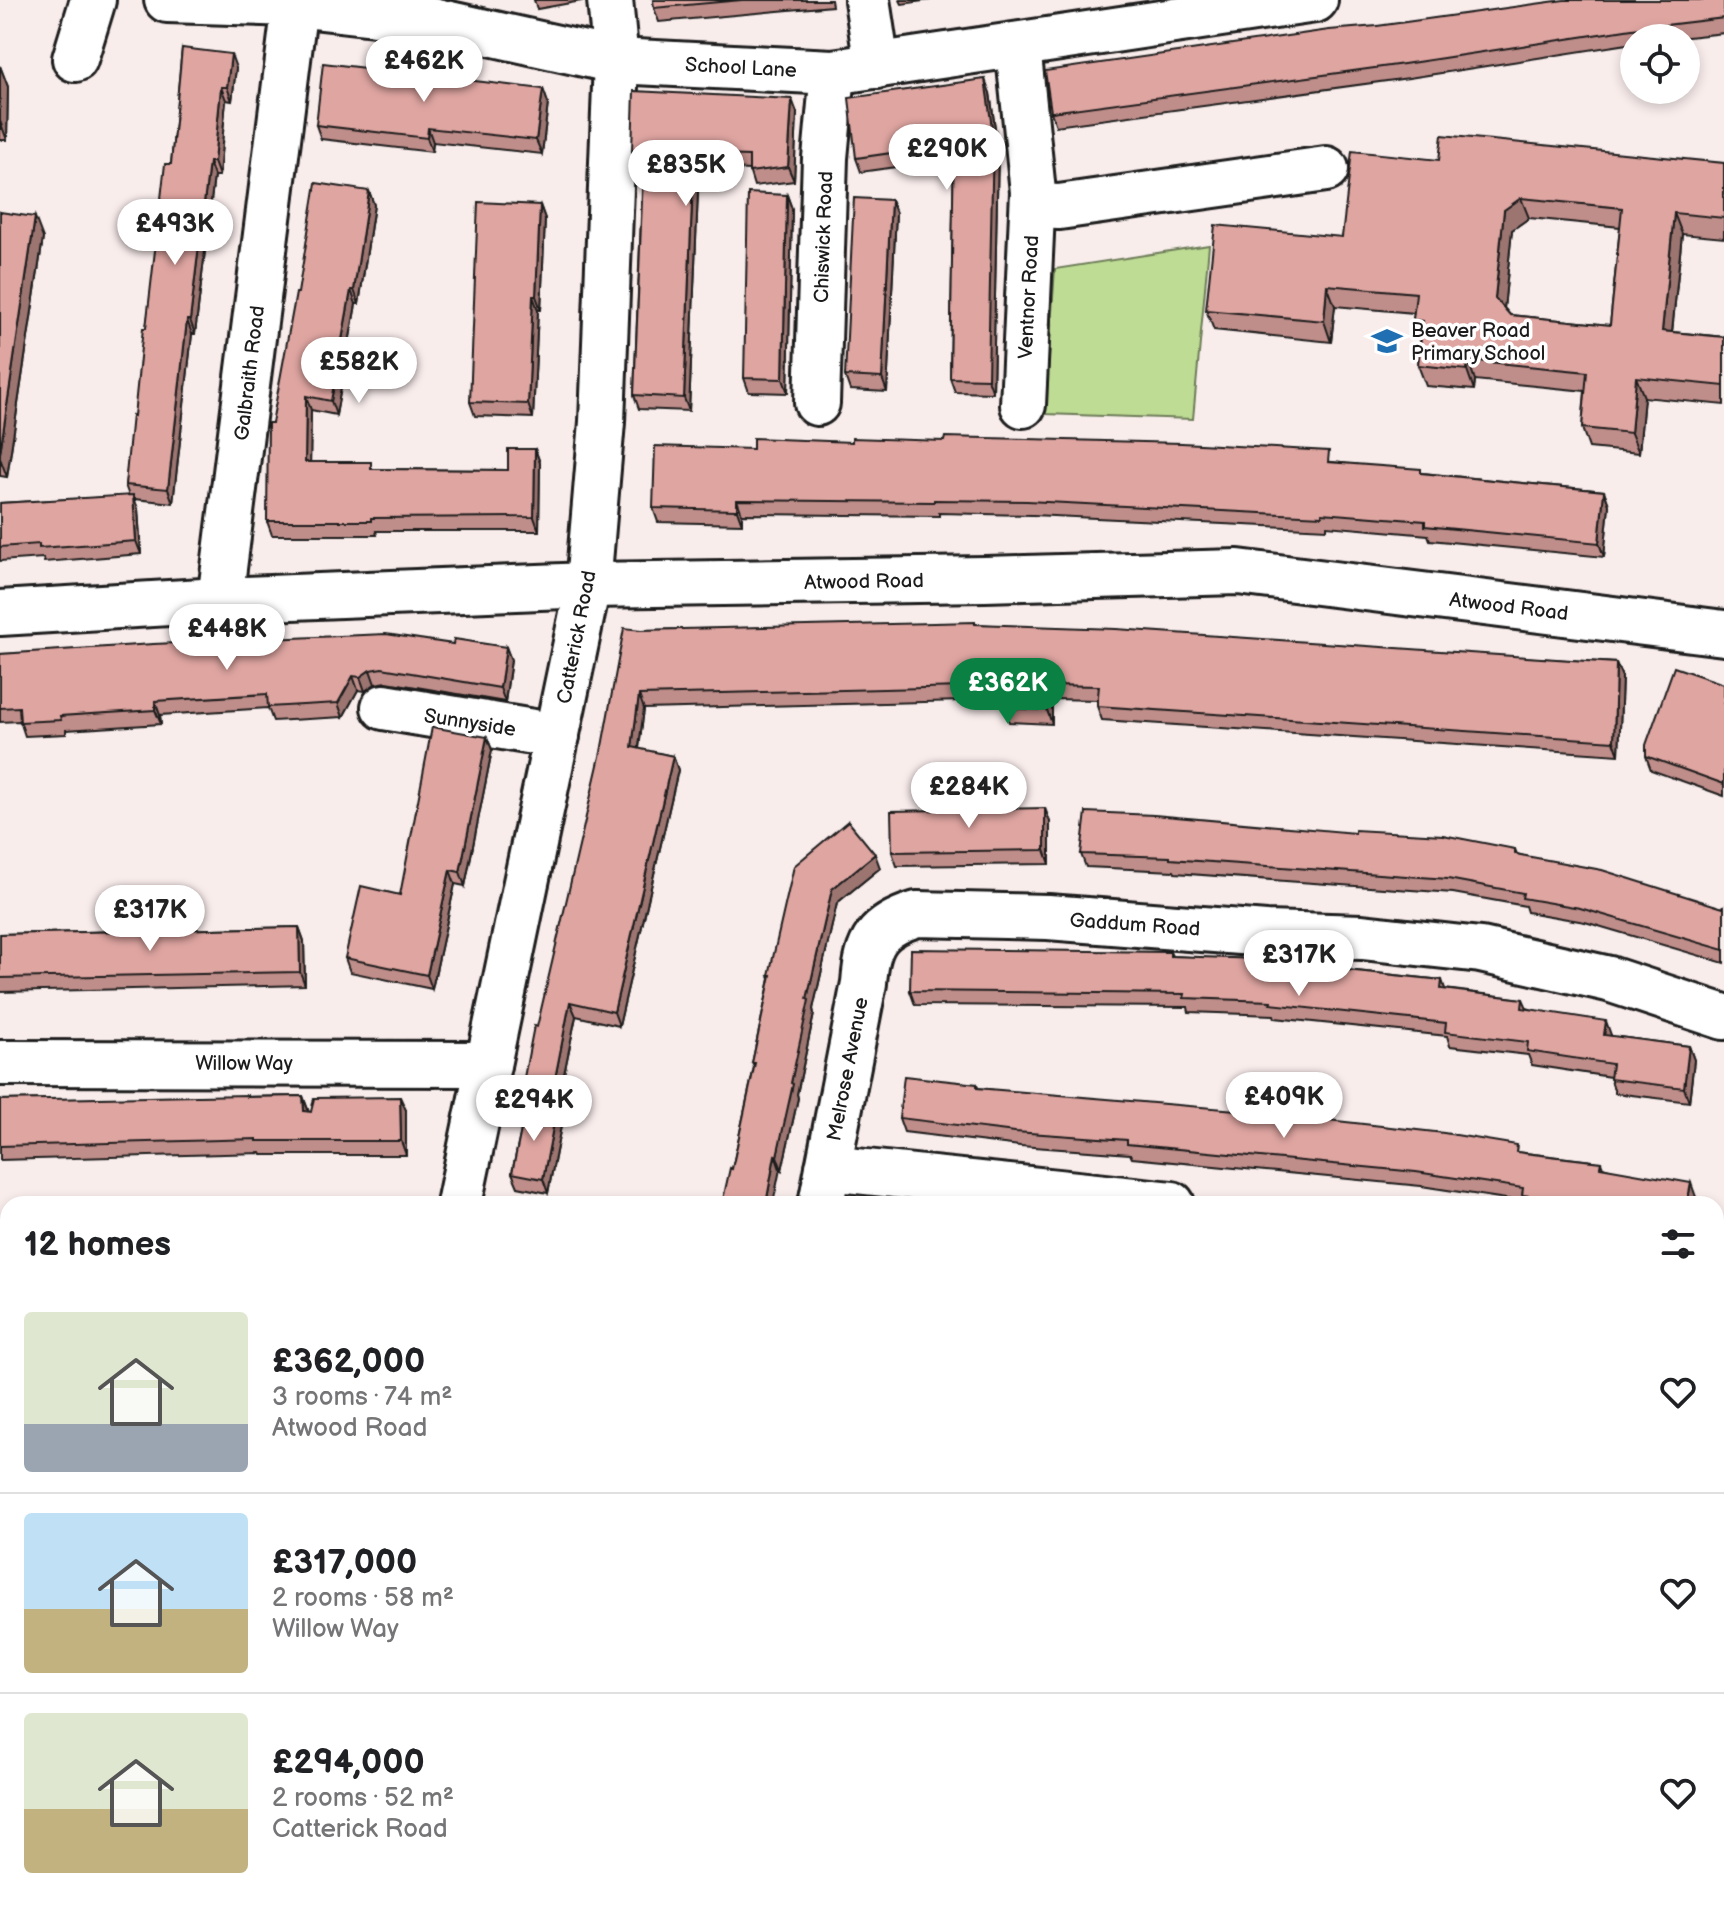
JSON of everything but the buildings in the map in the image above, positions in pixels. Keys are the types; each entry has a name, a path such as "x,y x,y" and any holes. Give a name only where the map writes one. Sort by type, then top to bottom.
{"street":[{"path":"75,59 93,0"},
{"name":"School Lane","path":"167,0 295,4 427,19 616,61 833,72 1018,46 1126,15 1315,0"},
{"name":"Catterick Road","path":"461,1196 588,585 602,422 616,61 610,0"},
{"path":"867,0 877,66"},
{"name":"Galbraith Road","path":"220,600 295,4"},
{"name":"Ventnor Road","path":"1018,46 1033,206 1023,405"},
{"name":"Chiswick Road","path":"817,403 825,158 833,72"},
{"path":"1033,206 1059,207 1326,169"},
{"name":"Atwood Road","path":"0,613 220,600 588,585 1238,572 1724,633"},
{"name":"Sunnyside","path":"384,707 557,736"},
{"name":"Gaddum Road","path":"878,936 897,920 917,914 990,914 1266,934 1362,937 1481,950 1556,966 1609,979 1724,1017"},
{"name":"Melrose Avenue","path":"825,1186 864,983 866,954 878,936"},
{"name":"Willow Way","path":"0,1063 488,1064"},
{"path":"825,1186 1018,1196"}],"green space":[{"path":"1209,245 1193,419 1045,414 1055,269"}],"place":[{"name":"Beaver Road Primary School","path":"1387,341"}]}
